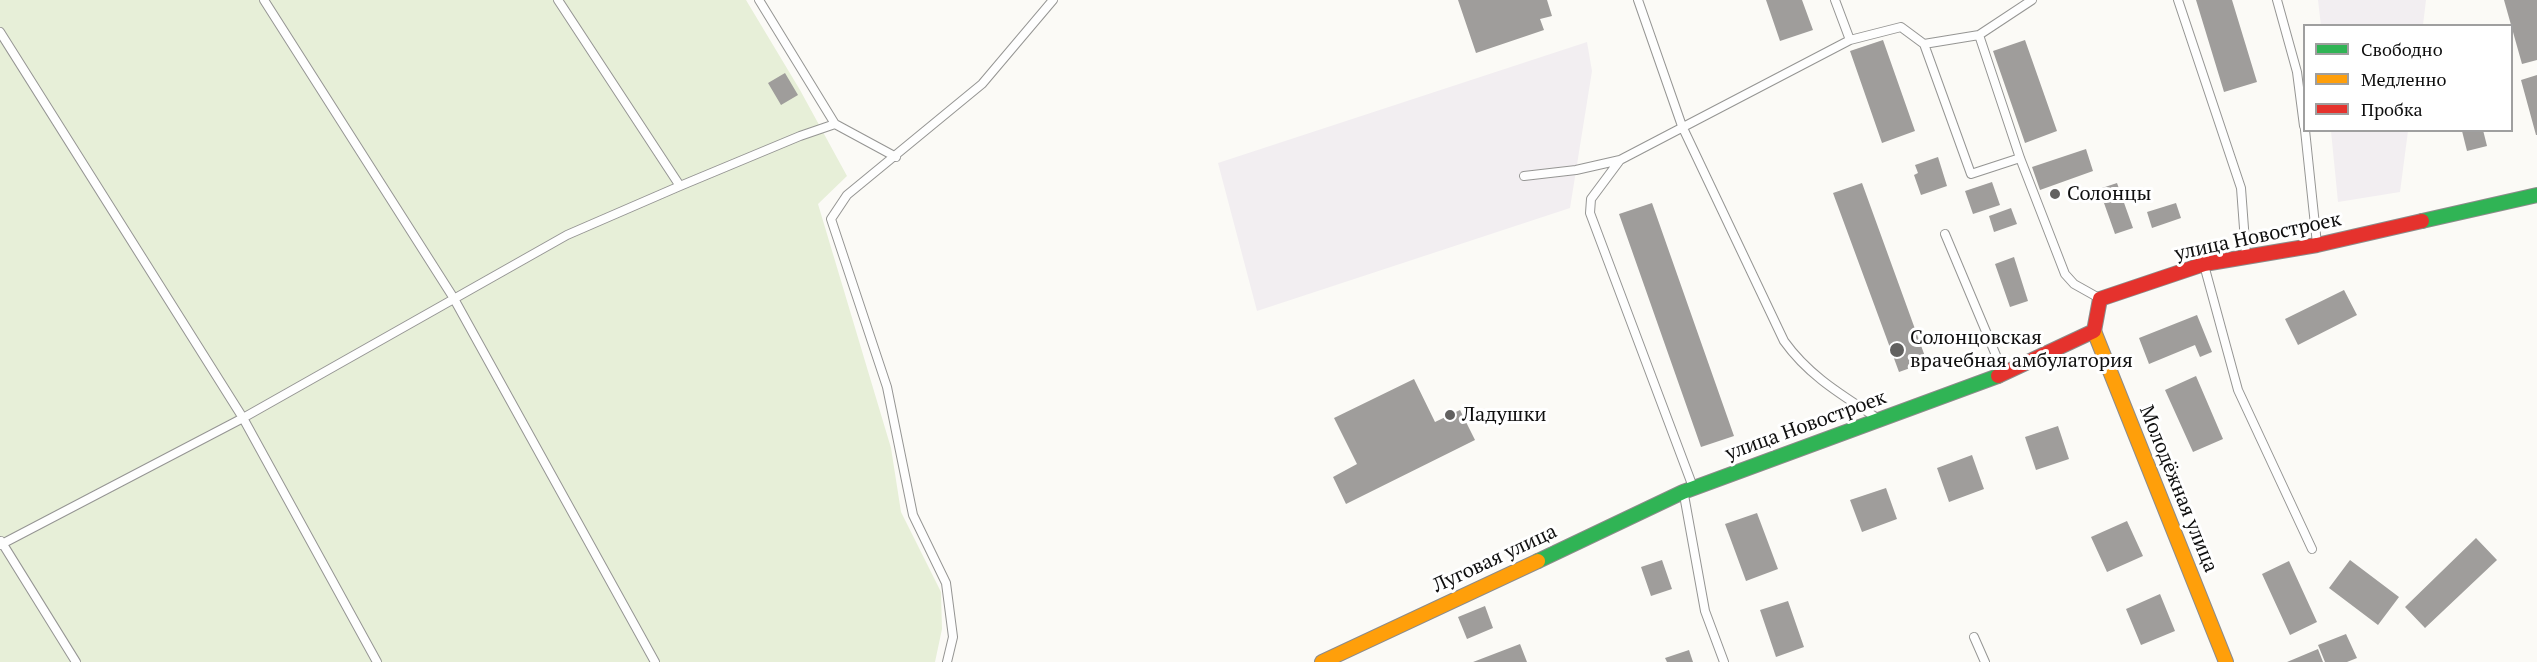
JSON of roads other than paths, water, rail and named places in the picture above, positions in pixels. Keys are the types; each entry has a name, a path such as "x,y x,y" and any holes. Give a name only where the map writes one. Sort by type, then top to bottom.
{"street":[{"name":"улица Новостроек","path":"2100,298 2204,264 2318,245 2537,195"},
{"path":"2094,331 2100,298"},
{"name":"улица Новостроек","path":"1688,490 2004,374 2094,331"},
{"name":"Молодёжная улица","path":"2094,331 2226,662"},
{"name":"Луговая улица","path":"1322,662 1688,490"}],"lane":[{"path":"264,0 453,297 655,662"},
{"path":"558,0 680,186"},
{"path":"759,0 835,124 896,157"},
{"path":"947,662 953,637 946,583 913,515 887,387 831,219 847,195 982,84 1053,0"},
{"path":"1638,0 1682,126 1784,341 1797,359 1816,378 1880,421"},
{"path":"1835,0 1850,40"},
{"path":"1924,44 1978,35 2032,0"},
{"path":"2178,0 2241,188 2246,258"},
{"path":"2277,0 2297,72 2303,118"},
{"path":"1524,176 1576,170 1620,160 1850,40 1901,27 1924,44 1971,174 2020,158"},
{"path":"0,32 243,418 377,662"},
{"path":"1978,35 2020,158 2065,274 2074,284 2100,298"},
{"path":"76,662 1,542 243,418 453,297 567,235 800,136 835,124"},
{"path":"2305,132 2318,245"},
{"path":"1620,160 1591,199 1590,213 1688,490 1705,611 1724,662"},
{"path":"1945,234 2004,374"},
{"path":"2204,264 2238,390 2312,549"},
{"path":"1974,637 1985,662"}],"place":[{"name":"Солонцы","path":"2055,194"},
{"name":"Солонцовская врачебная амбулатория","path":"1897,350"},
{"name":"Ладушки","path":"1450,415"}]}
